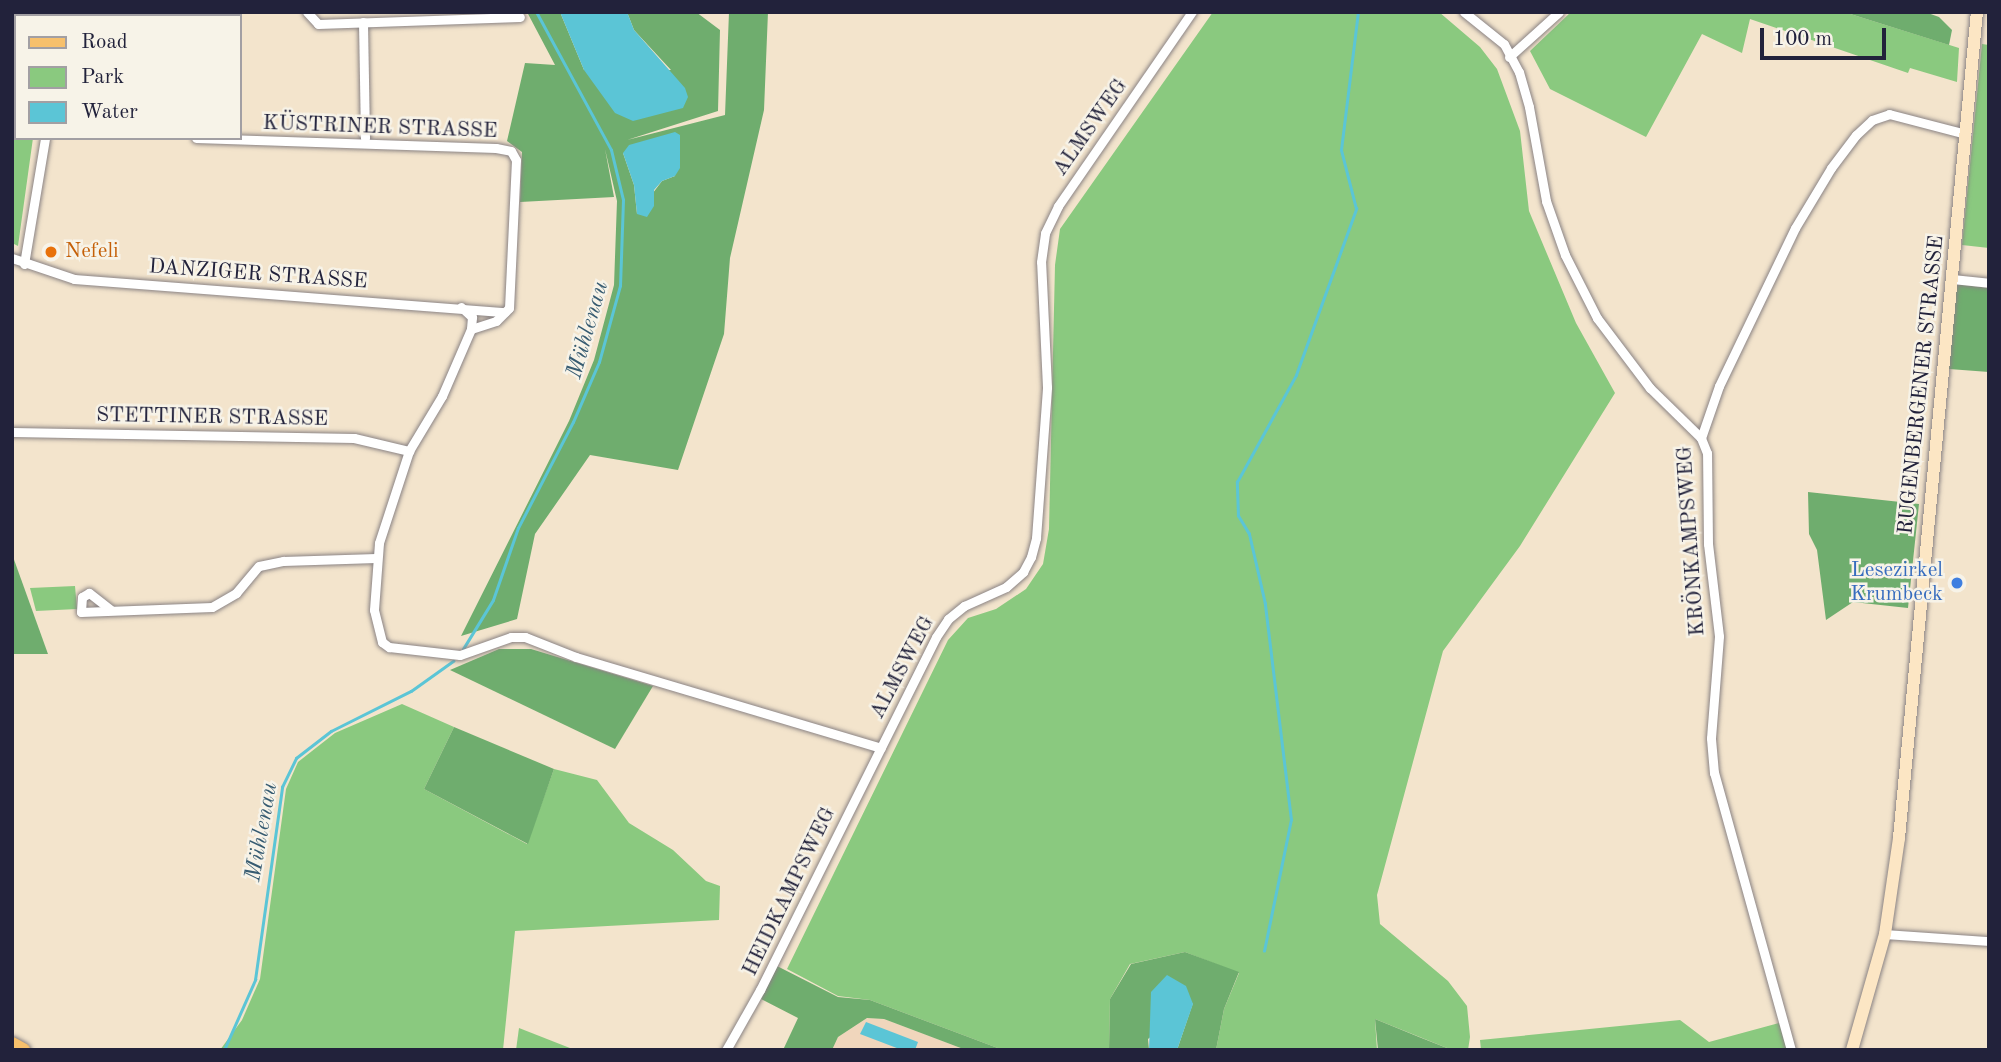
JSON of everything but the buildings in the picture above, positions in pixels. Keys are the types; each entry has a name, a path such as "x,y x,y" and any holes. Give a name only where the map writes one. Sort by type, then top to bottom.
{"main road":[{"name":"RUGENBERGENER STRASSE","path":"1852,1050 1885,934 1899,838 1977,12"},
{"path":"12,1044 23,1050"}],"street":[{"path":"307,12 318,24 449,15 520,18"},
{"name":"ALMSWEG","path":"376,558 376,621 382,642 389,647 460,655 511,637 525,637 576,657 881,748 936,637 948,619 964,606 1006,587 1023,572 1031,557 1036,538 1047,387 1041,261 1045,233 1058,206 1192,12"},
{"path":"1464,12 1504,44 1509,57 1520,72 1530,107 1546,201 1565,255 1597,317 1650,388 1701,438"},
{"path":"1509,57 1559,12"},
{"path":"363,22 365,138"},
{"name":"KRÖNKAMPSWEG","path":"1791,1050 1714,773 1711,738 1719,636 1708,544 1707,453 1701,438 1719,386 1795,228 1831,168 1856,135 1872,120 1889,114 1966,134"},
{"path":"24,264 45,140"},
{"name":"KÜSTRINER STRASSE","path":"242,140 496,148 511,151 516,160 510,301 505,312"},
{"name":"DANZIGER STRASSE","path":"12,258 64,276 107,282 505,312"},
{"path":"1952,279 1989,283"},
{"path":"111,610 212,607 236,593 259,566 283,561 376,558 398,479 409,451 442,396 471,329 472,317 461,307"},
{"path":"471,329 496,321 505,312"},
{"name":"STETTINER STRASSE","path":"12,432 354,438 409,451"},
{"name":"HEIDKAMPSWEG","path":"726,1050 760,990 881,748"},
{"path":"1885,934 1989,941"}],"shaded area":[{"path":"867,1018 884,1019 966,1050 832,1050 838,1037"}],"green space":[{"path":"527,12 560,12 584,70 671,70 634,30 627,12 696,12 720,30 718,111 627,140 725,115 729,12 768,12 764,110 730,258 724,334 678,470 590,455 535,534 517,619 461,636 569,421 594,360 614,285 617,201 605,149 614,197 520,202 522,152 507,141 525,63 555,65","holes":["623,153 675,176 662,181 637,214 634,185"]},
{"path":"1213,12 1439,12 1480,47 1497,69 1520,131 1529,211 1576,323 1615,393 1520,546 1443,651 1377,895 1380,924 1448,981 1467,1006 1470,1037 1468,1050 1452,1050 1375,1019 1377,1050 1216,1050 1224,1009 1239,973 1185,952 1130,964 1110,999 1109,1050 1003,1050 870,1000 838,996 787,969 948,640 968,618 996,609 1026,589 1043,564 1049,529 1055,265 1060,229"},
{"path":"1571,12 1844,12 1959,48 1957,82 1910,68 1908,73 1750,19 1742,53 1702,34 1646,137 1550,89 1530,51"},
{"path":"1844,12 1925,12 1939,17 1952,30 1949,45"},
{"path":"1982,44 1989,45 1989,248 1962,245"},
{"path":"12,127 14,140 33,140 18,246 12,243"},
{"path":"1957,284 1989,288 1989,372 1949,369"},
{"path":"1808,492 1919,504 1908,608 1853,602 1826,620 1817,550 1809,534"},
{"path":"12,554 48,654 12,654"},
{"path":"75,586 77,609 36,611 30,588"},
{"path":"499,649 531,649 653,686 615,749 450,670"},
{"path":"402,704 454,727 424,789 527,844 554,769 597,780 629,823 673,850 706,881 720,886 719,920 515,931 503,1050 220,1050 242,1020 260,979 286,789 298,762 335,733"},
{"path":"454,727 554,769 528,844 424,789"},
{"path":"1185,952 1239,972 1224,1009 1216,1050 1177,1050 1193,1003 1148,1039 1149,1050 1109,1050 1110,999 1131,964"},
{"path":"777,966 838,997 870,1000 1003,1050 966,1050 884,1019 867,1018 838,1037 832,1050 783,1050 798,1018 761,999"},
{"path":"1375,1019 1419,1037 1452,1050 1378,1050"},
{"path":"1680,1020 1709,1042 1779,1023 1787,1050 1481,1050 1480,1040"},
{"path":"519,1028 575,1050 516,1050"}],"water":[{"path":"560,12 627,12 634,30 685,88 688,97 683,108 633,121 615,113 584,70"},
{"path":"675,132 680,135 680,168 675,176 662,181 654,190 654,206 647,217 637,214 634,185 623,153 629,145"},
{"path":"1167,975 1186,986 1193,1004 1177,1050 1149,1050 1151,992"},
{"path":"866,1022 918,1042 915,1050 902,1050 860,1034"}],"waterway":[{"name":"Mühlenau","path":"463,649 493,600 518,528 573,422 599,362 620,286 623,200 611,150 536,12"},
{"path":"1264,951 1291,820 1265,604 1249,534 1238,516 1237,482 1296,375 1356,209 1341,150 1358,12"},
{"name":"Mühlenau","path":"224,1050 255,980 282,787 296,758 331,731 411,691 453,661"}],"place":[{"name":"Nefeli","path":"51,252"},
{"name":"Lesezirkel Krumbeck","path":"1957,583"}]}
